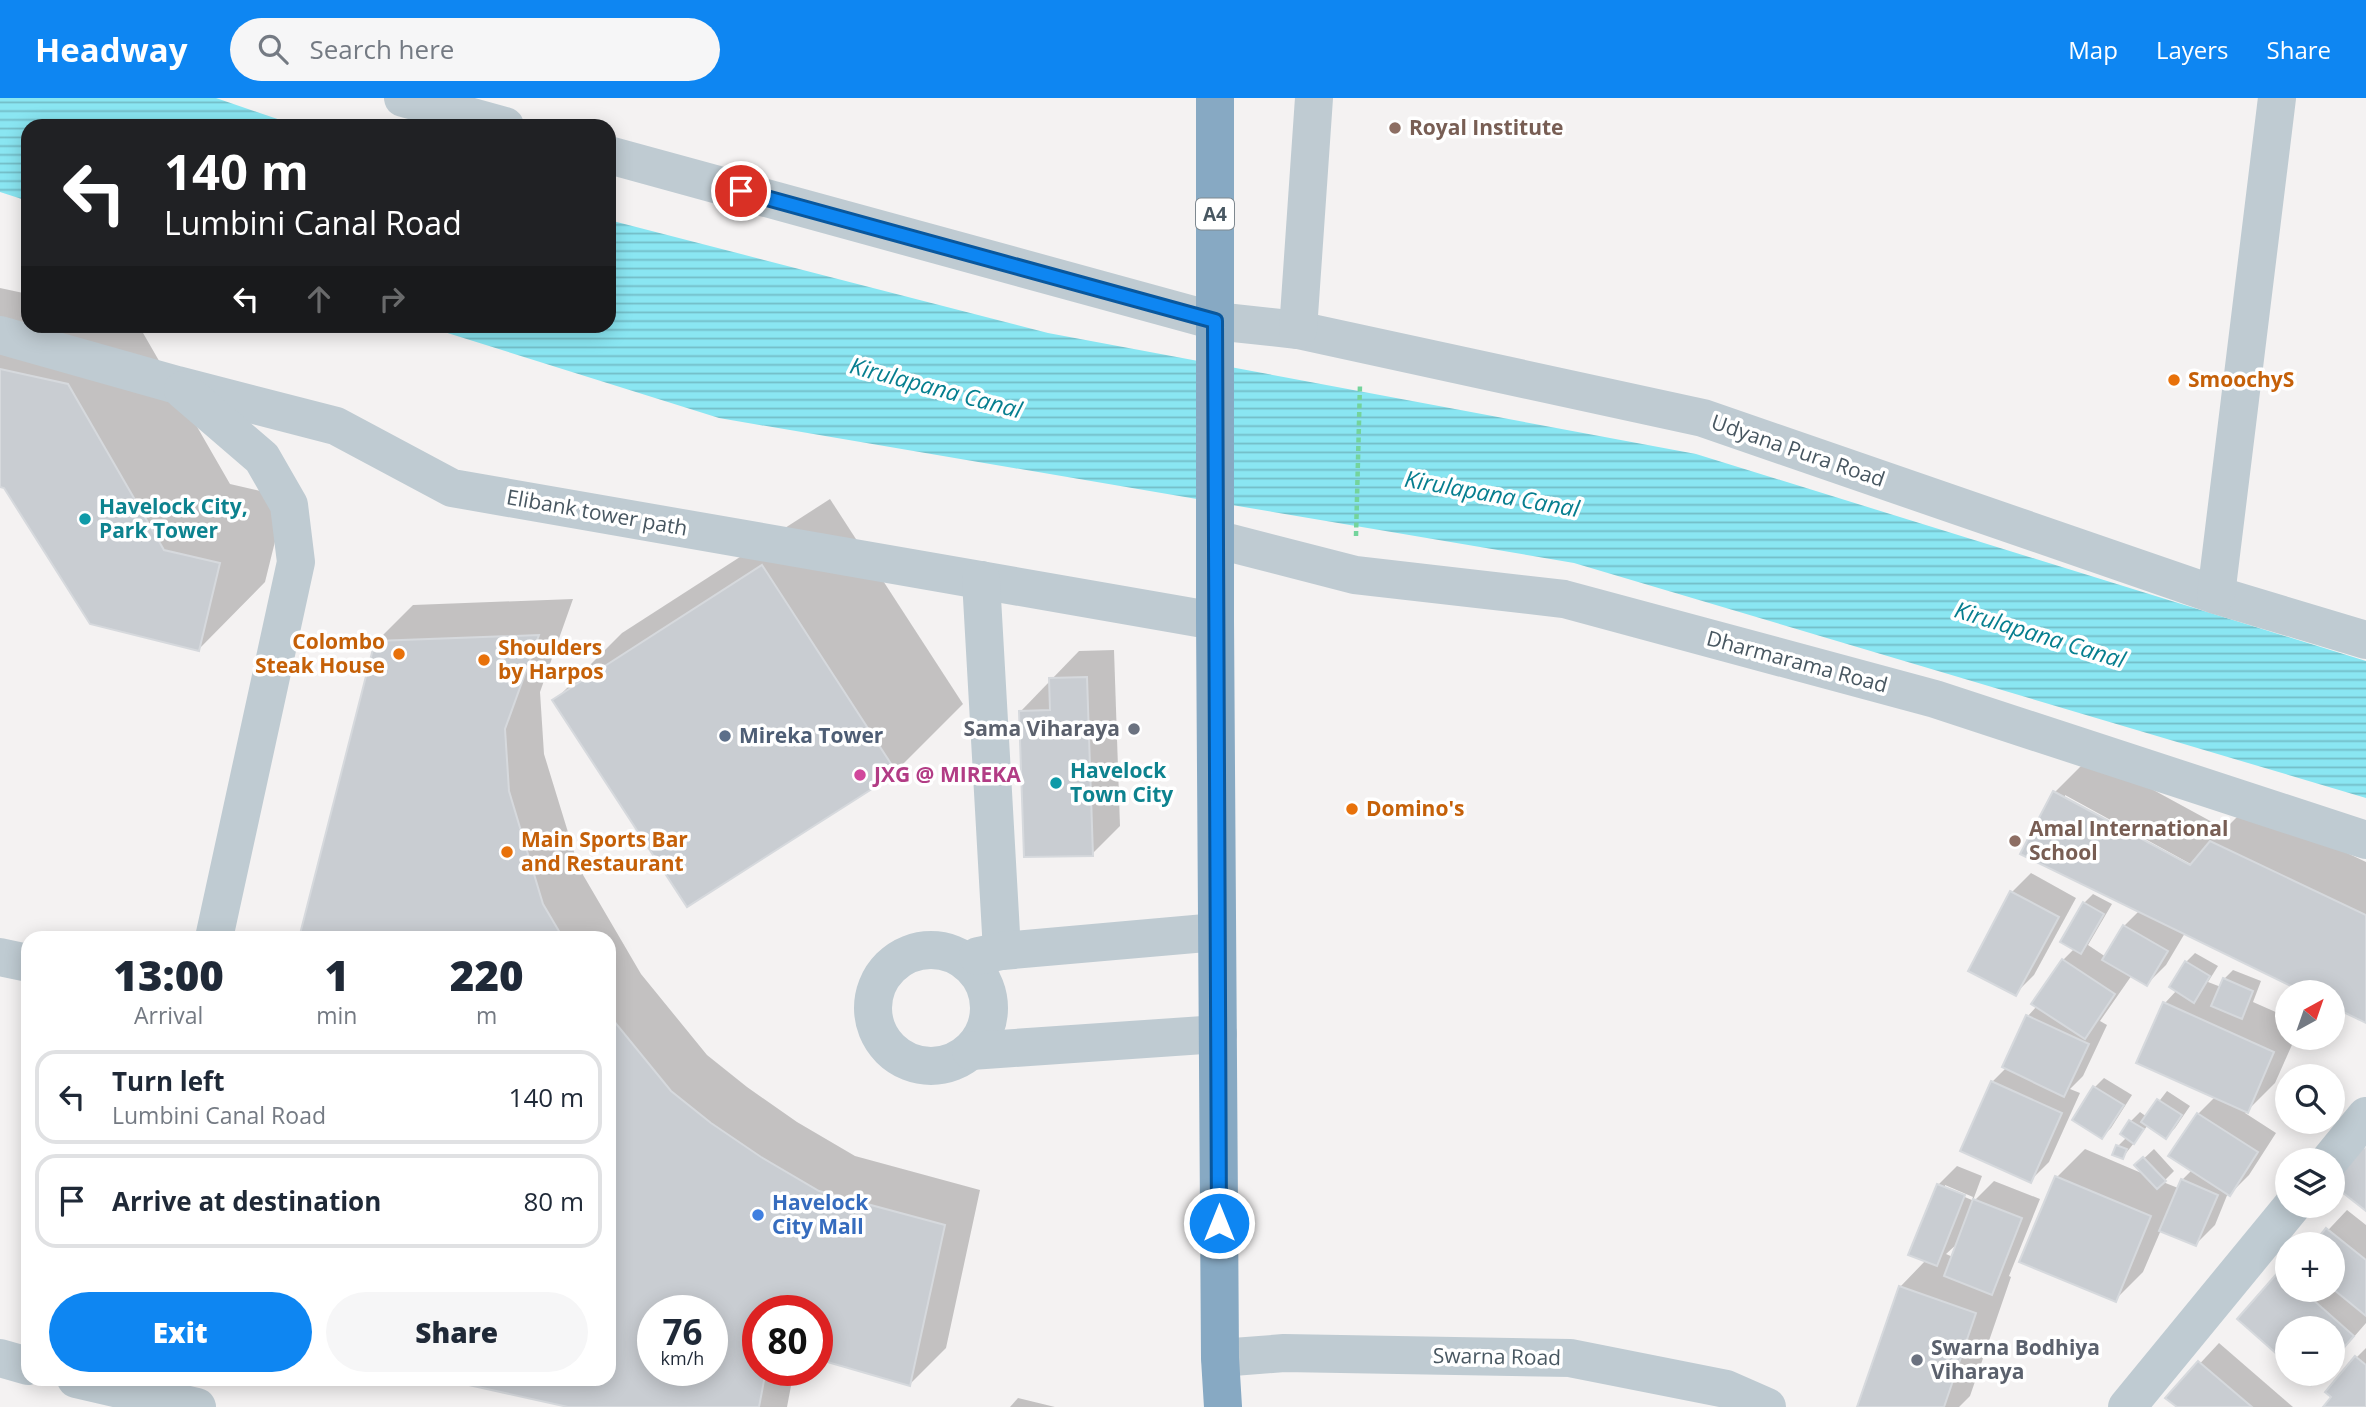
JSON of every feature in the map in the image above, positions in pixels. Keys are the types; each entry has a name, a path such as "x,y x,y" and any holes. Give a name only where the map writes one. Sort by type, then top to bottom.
{"highway":[{"name":"A4","path":"1215,98 1215,621 1220,1357 1223,1407"}],"street":[{"path":"403,98 480,119"},
{"path":"1298,330 1314,98"},
{"path":"2216,595 2277,98"},
{"name":"Udyana Pura Road","path":"616,157 1215,326 1298,330 1703,418 2216,595 2366,640"},
{"name":"Elibank tower path","path":"0,335 336,426 452,488 1215,621"},
{"path":"177,384 262,458 289,505 296,562 213,931"},
{"name":"Dharmarama Road","path":"1215,525 1355,575 1564,599 1935,699 2366,840"},
{"path":"981,580 1002,951"},
{"path":"962,960 1002,951 1217,932"},
{"path":"971,1051 986,1026 990,1007 977,972 962,960 945,952 926,950 908,955 892,965 880,980 874,999 874,1018 880,1036 892,1051 908,1061 927,1066 946,1065 971,1051 1218,1034"},
{"path":"0,957 21,962"},
{"path":"2340,1148 2366,1116"},
{"path":"2127,1407 2282,1218"},
{"name":"Swarna Road","path":"1220,1357 1284,1353 1570,1358 1726,1389 1767,1407"},
{"path":"0,1358 21,1364"},
{"path":"115,1386 197,1407"}],"path":[{"path":"1356,550 1360,383"}],"water":[{"path":"0,98 216,98 278,119 21,119 21,199 0,192"},
{"name":"Kirulapana Canal","path":"616,222 1048,333 1696,454 2366,661 2366,798 1574,563 719,418 447,333 616,333"}],"building":[{"name":"Havelock City, Park Tower","path":"0,369 68,384 164,550 220,563 199,651 90,624 4,488 0,487"},
{"name":"Mireka Tower","path":"762,565 897,773 687,907 552,700"},
{"path":"539,635 505,729 509,791 543,904 559,931 301,931 375,641"},
{"name":"Havelock Town City","path":"1087,677 1093,856 1024,857 1019,711 1050,710 1049,678"},
{"path":"2053,791 2190,865 2210,841 2366,915 2366,1023 2345,1013 2345,980 2278,980 2020,854"},
{"path":"2010,891 2059,917 2016,996 1968,971"},
{"path":"2083,902 2104,914 2081,954 2060,942"},
{"path":"2123,925 2168,951 2147,986 2102,960"},
{"path":"2062,959 2115,994 2085,1039 2031,1004"},
{"path":"2185,961 2210,976 2194,1003 2169,987"},
{"path":"2223,978 2253,991 2242,1019 2211,1006"},
{"path":"2163,1002 2274,1052 2248,1113 2136,1063"},
{"path":"2026,1015 2089,1044 2064,1097 2002,1067"},
{"name":"Havelock City Mall","path":"616,1024 671,1091 711,1123 761,1157 819,1191 945,1225 910,1386 833,1364 833,1295 742,1295 742,1386 763,1386 759,1407 568,1407 474,1386 616,1386"},
{"path":"1991,1081 2062,1113 2031,1183 1960,1151"},
{"path":"2093,1086 2124,1105 2102,1139 2072,1120"},
{"path":"2157,1099 2182,1115 2166,1139 2141,1122"},
{"path":"2197,1113 2258,1152 2230,1196 2168,1156"},
{"path":"2129,1120 2144,1129 2134,1144 2120,1134"},
{"path":"2116,1145 2127,1149 2123,1159 2112,1155"},
{"path":"2361,1145 2366,1149 2366,1211 2345,1194 2345,1166"},
{"path":"2143,1157 2166,1181 2157,1189 2134,1165"},
{"path":"2055,1176 2151,1216 2116,1302 2019,1262"},
{"path":"2181,1179 2218,1195 2196,1246 2159,1231"},
{"path":"1937,1184 1965,1195 1937,1266 1908,1255"},
{"path":"1973,1199 2022,1218 1992,1295 1944,1276"},
{"path":"2345,1243 2366,1260 2366,1316 2345,1299"},
{"path":"2275,1276 2275,1302 2316,1302 2331,1316 2275,1316 2275,1352 2237,1319"},
{"name":"Swarna Bodhiya Viharaya","path":"1899,1286 1976,1313 1944,1407 1857,1407"},
{"path":"2345,1328 2354,1336 2345,1346"},
{"path":"2355,1356 2366,1365 2366,1407 2323,1407 2331,1397 2325,1392 2330,1386 2345,1386 2345,1368"},
{"path":"2198,1361 2252,1407 2177,1407 2165,1398"}],"place":[{"name":"Royal Institute","path":"1395,128"},
{"name":"SmoochyS","path":"2174,380"},
{"name":"Havelock City, Park Tower","path":"85,519"},
{"name":"Colombo Steak House","path":"399,654"},
{"name":"Shoulders by Harpos","path":"484,660"},
{"name":"Sama Viharaya","path":"1134,729"},
{"name":"Mireka Tower","path":"725,736"},
{"name":"JXG @ MIREKA","path":"860,775"},
{"name":"Havelock Town City","path":"1056,783"},
{"name":"Domino's","path":"1352,809"},
{"name":"Amal International School","path":"2015,841"},
{"name":"Main Sports Bar and Restaurant","path":"507,852"},
{"name":"Havelock City Mall","path":"758,1215"},
{"name":"Swarna Bodhiya Viharaya","path":"1917,1360"}],"route":[{"path":"741,191 1215,321 1219,1223"}]}
